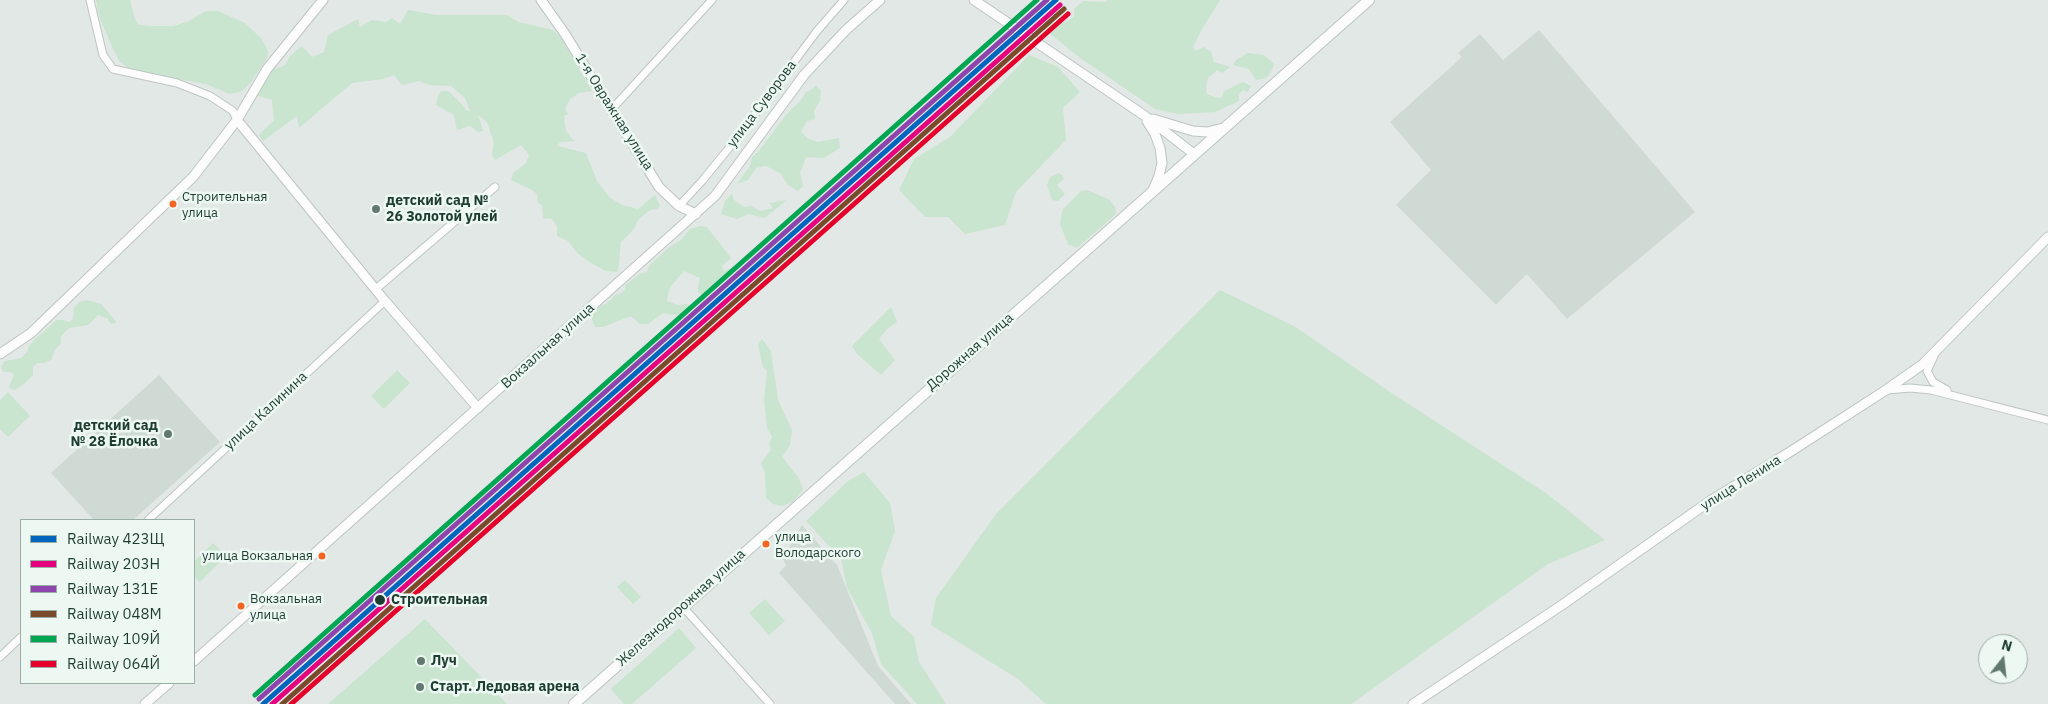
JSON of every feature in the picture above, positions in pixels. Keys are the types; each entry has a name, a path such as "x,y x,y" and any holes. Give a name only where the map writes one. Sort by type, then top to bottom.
{"main road":[{"name":"Дорожная улица","path":"788,512 1369,0"},
{"name":"Железнодорожная улица","path":"574,704 788,512"}],"street":[{"path":"90,0 103,55 113,69 176,83 210,96 233,111 237,120 385,301 478,408"},
{"path":"0,354 31,333 193,177 237,120 266,69 323,0"},
{"name":"1-я Овражная улица","path":"541,0 566,34 659,187 679,206 698,211"},
{"path":"612,109 712,0"},
{"name":"улица Суворова","path":"679,206 738,137 817,31 844,0"},
{"name":"Вокзальная улица","path":"195,660 636,268 714,196 804,75 846,30 880,0"},
{"path":"974,0 1144,116 1194,154"},
{"path":"1144,116 1174,127 1193,131 1207,132 1223,128"},
{"path":"1144,116 1155,134 1160,148 1160,170 1152,192"},
{"path":"376,290 495,188"},
{"name":"улица Ленина","path":"1413,704 1562,605 1710,500 1886,390 1936,352 2048,237"},
{"name":"улица Калинина","path":"149,519 385,301"},
{"path":"1936,352 1927,371 1933,382 1954,394"},
{"path":"1886,390 1910,388 1954,394 2048,420"},
{"path":"683,607 770,704"},
{"path":"0,657 20,638"},
{"path":"145,704 168,684"}],"shaded area":[{"path":"1539,30 1695,212 1567,319 1527,274 1496,305 1396,205 1431,170 1390,122 1462,57 1458,53 1480,34 1503,60"},
{"path":"159,375 220,442 134,519 93,519 51,473"},
{"path":"802,525 837,565 878,666 911,704 895,704 779,573 786,565 783,559"}],"green space":[{"path":"96,0 130,0 135,19 139,25 150,26 173,26 187,22 206,11 218,11 245,23 262,39 268,51 267,58 251,82 242,91 230,94 206,84 131,70 120,62 113,49 99,16"},
{"path":"1108,0 1220,0 1193,47 1196,51 1204,47 1211,52 1214,62 1230,67 1222,73 1217,70 1208,78 1207,94 1216,98 1222,97 1224,91 1243,82 1251,86 1248,92 1243,90 1239,94 1239,101 1215,112 1178,114 1155,109 1079,57 1043,28 1051,23 1064,23 1074,17 1074,9 1083,1 1106,2"},
{"path":"408,10 437,15 506,15 519,22 553,30 561,38 592,91 579,93 570,99 565,109 568,114 564,116 566,131 574,141 560,142 557,146 586,153 597,181 609,197 622,205 638,209 655,195 660,206 657,209 650,210 638,220 634,229 621,242 618,272 606,271 591,263 577,253 568,241 557,236 557,226 551,218 543,219 542,205 538,203 537,194 511,180 513,173 526,163 529,155 521,145 495,160 492,154 494,143 487,122 478,115 483,131 478,132 470,126 457,130 454,115 436,105 441,91 448,91 467,111 470,111 465,98 451,86 430,85 419,81 402,85 394,75 383,79 352,83 299,128 297,116 263,141 259,135 274,120 272,100 255,95 268,70 284,66 291,55 302,46 312,57 324,52 328,35 358,19 360,27 372,20 386,22 392,18 400,24"},
{"path":"1248,53 1264,55 1274,64 1266,78 1256,80 1249,69 1233,65 1236,60"},
{"path":"1029,55 1058,67 1080,92 1063,108 1066,140 1016,192 1005,225 965,234 948,217 925,217 899,190 914,159 950,137"},
{"path":"816,85 821,91 820,101 814,111 815,119 807,121 801,132 809,139 818,142 839,138 840,148 824,158 806,157 800,173 803,186 798,191 788,185 780,173 766,166 756,168 748,180 737,184 750,166 752,157 806,92"},
{"path":"1059,173 1064,179 1057,185 1065,194 1058,201 1052,200 1047,185 1050,177"},
{"path":"1087,190 1110,200 1115,207 1116,214 1077,248 1068,244 1060,224 1061,217 1063,209 1081,191"},
{"path":"732,194 734,200 744,207 752,206 760,211 773,208 769,203 787,200 765,218 749,214 737,219 721,214 725,201"},
{"path":"700,226 707,227 731,258 722,266 723,271 735,267 727,277 702,295 698,292 700,278 684,271 671,286 667,301 678,305 688,304 691,307 685,313 676,315 663,313 648,324 640,324 631,316 603,327 595,327 592,319 597,307 606,304 615,295 620,294 625,290 625,285 640,274 647,272 649,266 668,248 681,240 690,229"},
{"path":"1220,290 1294,326 1393,394 1546,493 1605,540 1548,564 1351,704 1046,704 1018,679 931,625 936,598 996,514"},
{"path":"87,300 101,304 116,323 111,324 107,318 98,315 88,325 69,328 61,336 61,344 56,348 51,360 37,363 33,367 33,375 24,384 15,390 11,389 9,387 14,375 11,372 3,372 1,367 5,361 21,358 35,339 57,320 69,322 73,319 74,308 79,302"},
{"path":"891,307 897,322 887,329 879,339 895,360 881,375 857,354 852,346"},
{"path":"762,339 771,351 778,400 792,430 790,445 782,457 798,477 803,489 793,502 782,506 773,504 766,498 765,473 761,463 771,450 769,444 772,437 767,428 764,400 767,371 763,367 758,345"},
{"path":"397,370 410,383 384,409 371,396"},
{"path":"8,392 30,416 8,437 0,429 0,400"},
{"path":"864,472 890,503 895,531 881,570 891,616 914,637 919,662 946,704 917,704 881,664 872,633 847,588 841,559 806,521 848,481"},
{"path":"213,543 226,556 200,582 195,577 195,561"},
{"path":"625,580 641,597 633,604 617,587"},
{"path":"765,599 785,621 769,635 749,613"},
{"name":"Луч","path":"425,619 507,704 328,704"},
{"path":"679,628 696,648 632,704 624,704 611,689"}],"rail line":[{"name":"109Й","path":"255,695 1037,0"},
{"name":"131Е","path":"259,699 1047,0"},
{"name":"423Щ","path":"263,704 1056,0"},
{"name":"203Н","path":"272,704 1060,5"},
{"name":"048М","path":"282,704 1064,9"},
{"name":"064Й","path":"291,704 1068,14"}],"place":[{"name":"Строительная улица","path":"173,204"},
{"name":"детский сад № 26 Золотой улей","path":"376,209"},
{"name":"детский сад № 28 Ёлочка","path":"168,434"},
{"name":"улица Володарского","path":"766,544"},
{"name":"улица Вокзальная","path":"322,556"},
{"name":"Строительная","path":"380,600"},
{"name":"Вокзальная улица","path":"241,606"},
{"name":"Луч","path":"421,661"},
{"name":"Старт. Ледовая арена","path":"420,687"}]}
